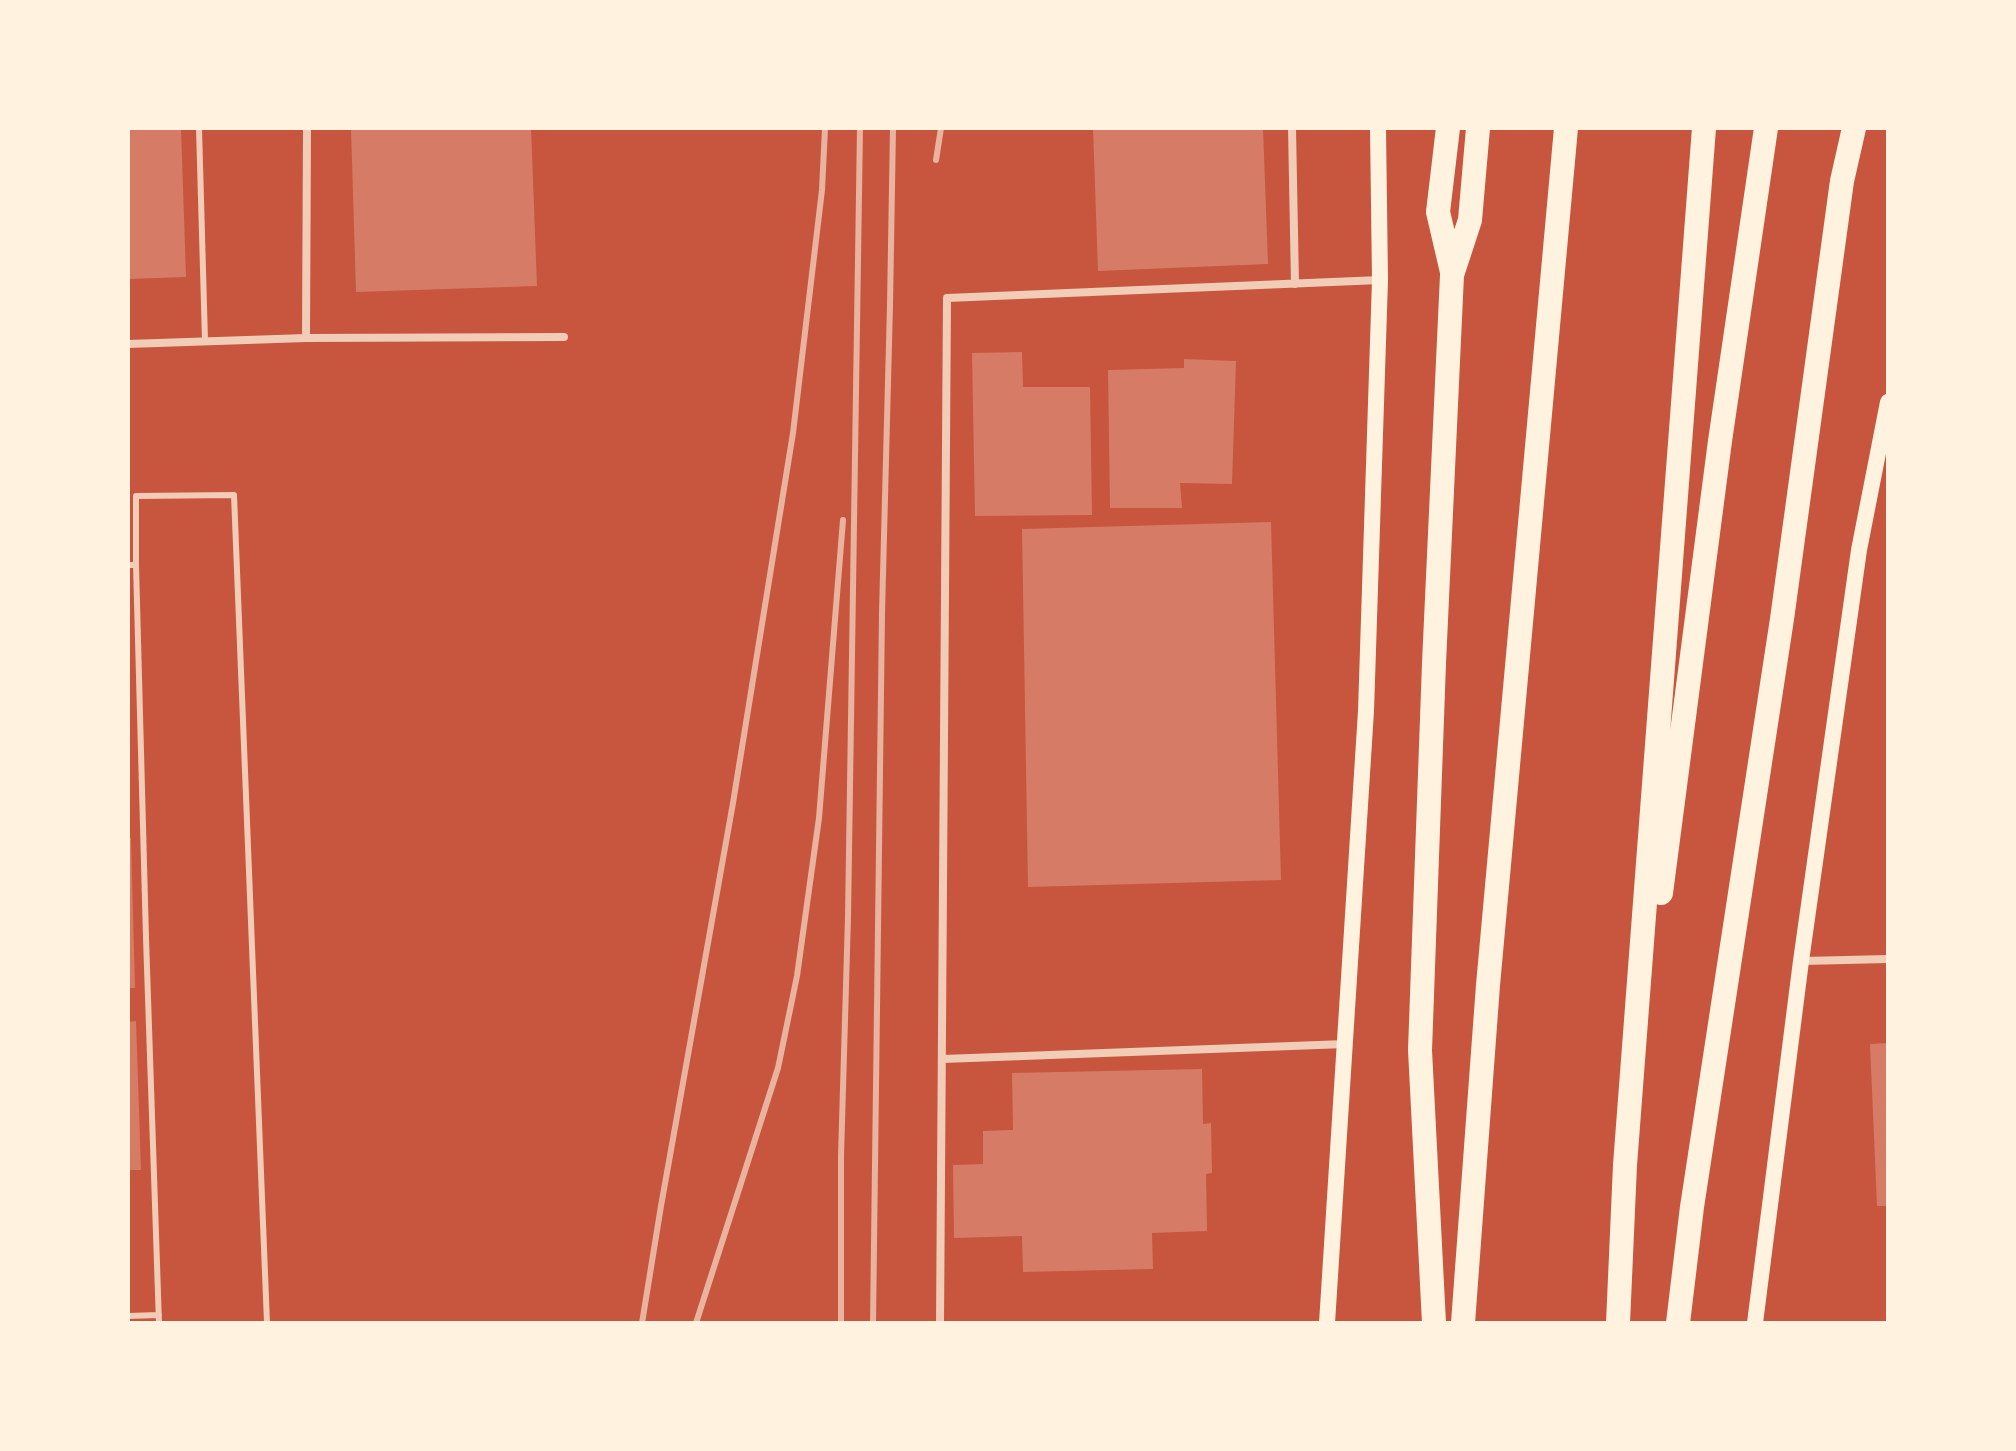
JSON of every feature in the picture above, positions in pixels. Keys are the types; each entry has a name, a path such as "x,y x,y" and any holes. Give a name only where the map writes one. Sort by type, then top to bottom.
{"highway":[{"path":"1434,1323 1420,1050 1452,275 1438,212 1448,128"},
{"path":"1452,275 1470,220 1478,128"},
{"path":"1463,1323 1488,985 1566,128"},
{"path":"1618,1323 1625,1165 1704,128"},
{"path":"1625,1165 1718,457 1766,128"},
{"path":"1678,1323 1692,1207 1782,619 1842,181 1854,128"}],"main road":[{"path":"1327,1323 1366,711 1380,280 1378,128"},
{"path":"1755,1323 1801,961 1859,550 1888,402"}],"street":[{"path":"306,338 307,128"},
{"path":"1292,128 1295,284"},
{"path":"940,1323 947,298 1380,280"},
{"path":"128,344 306,338 564,337"},
{"path":"1801,961 1888,959"},
{"path":"943,1059 1345,1044"}],"lane":[{"path":"199,128 205,341"},
{"path":"128,1316 159,1319 132,565 136,496 234,495 267,1323"}],"building":[{"path":"128,128 181,128 186,277 128,279"},
{"path":"351,128 531,128 537,286 356,292"},
{"path":"1093,128 1263,128 1268,264 1098,271"},
{"path":"1022,352 1023,387 1090,387 1092,515 975,516 972,353"},
{"path":"1184,359 1236,361 1232,484 1180,483 1182,508 1110,508 1108,370 1184,368"},
{"path":"1271,522 1281,880 1028,887 1022,529"},
{"path":"128,838 131,838 135,988 128,988"},
{"path":"136,1021 141,1170 128,1170 128,1022"},
{"path":"1888,1043 1888,1206 1877,1206 1870,1044"},
{"path":"1202,1069 1203,1124 1211,1123 1212,1173 1206,1174 1207,1231 1152,1233 1153,1269 1023,1272 1022,1236 954,1238 953,1165 983,1164 983,1131 1013,1130 1012,1073"}],"railway":[{"path":"642,1323 733,803 793,433 822,190 825,128"},
{"path":"841,1323 841,1156 848,917 860,128"},
{"path":"873,1323 882,613 893,128"},
{"path":"936,160 941,128"},
{"path":"696,1323 778,1068 797,976 819,818 843,520"}]}
